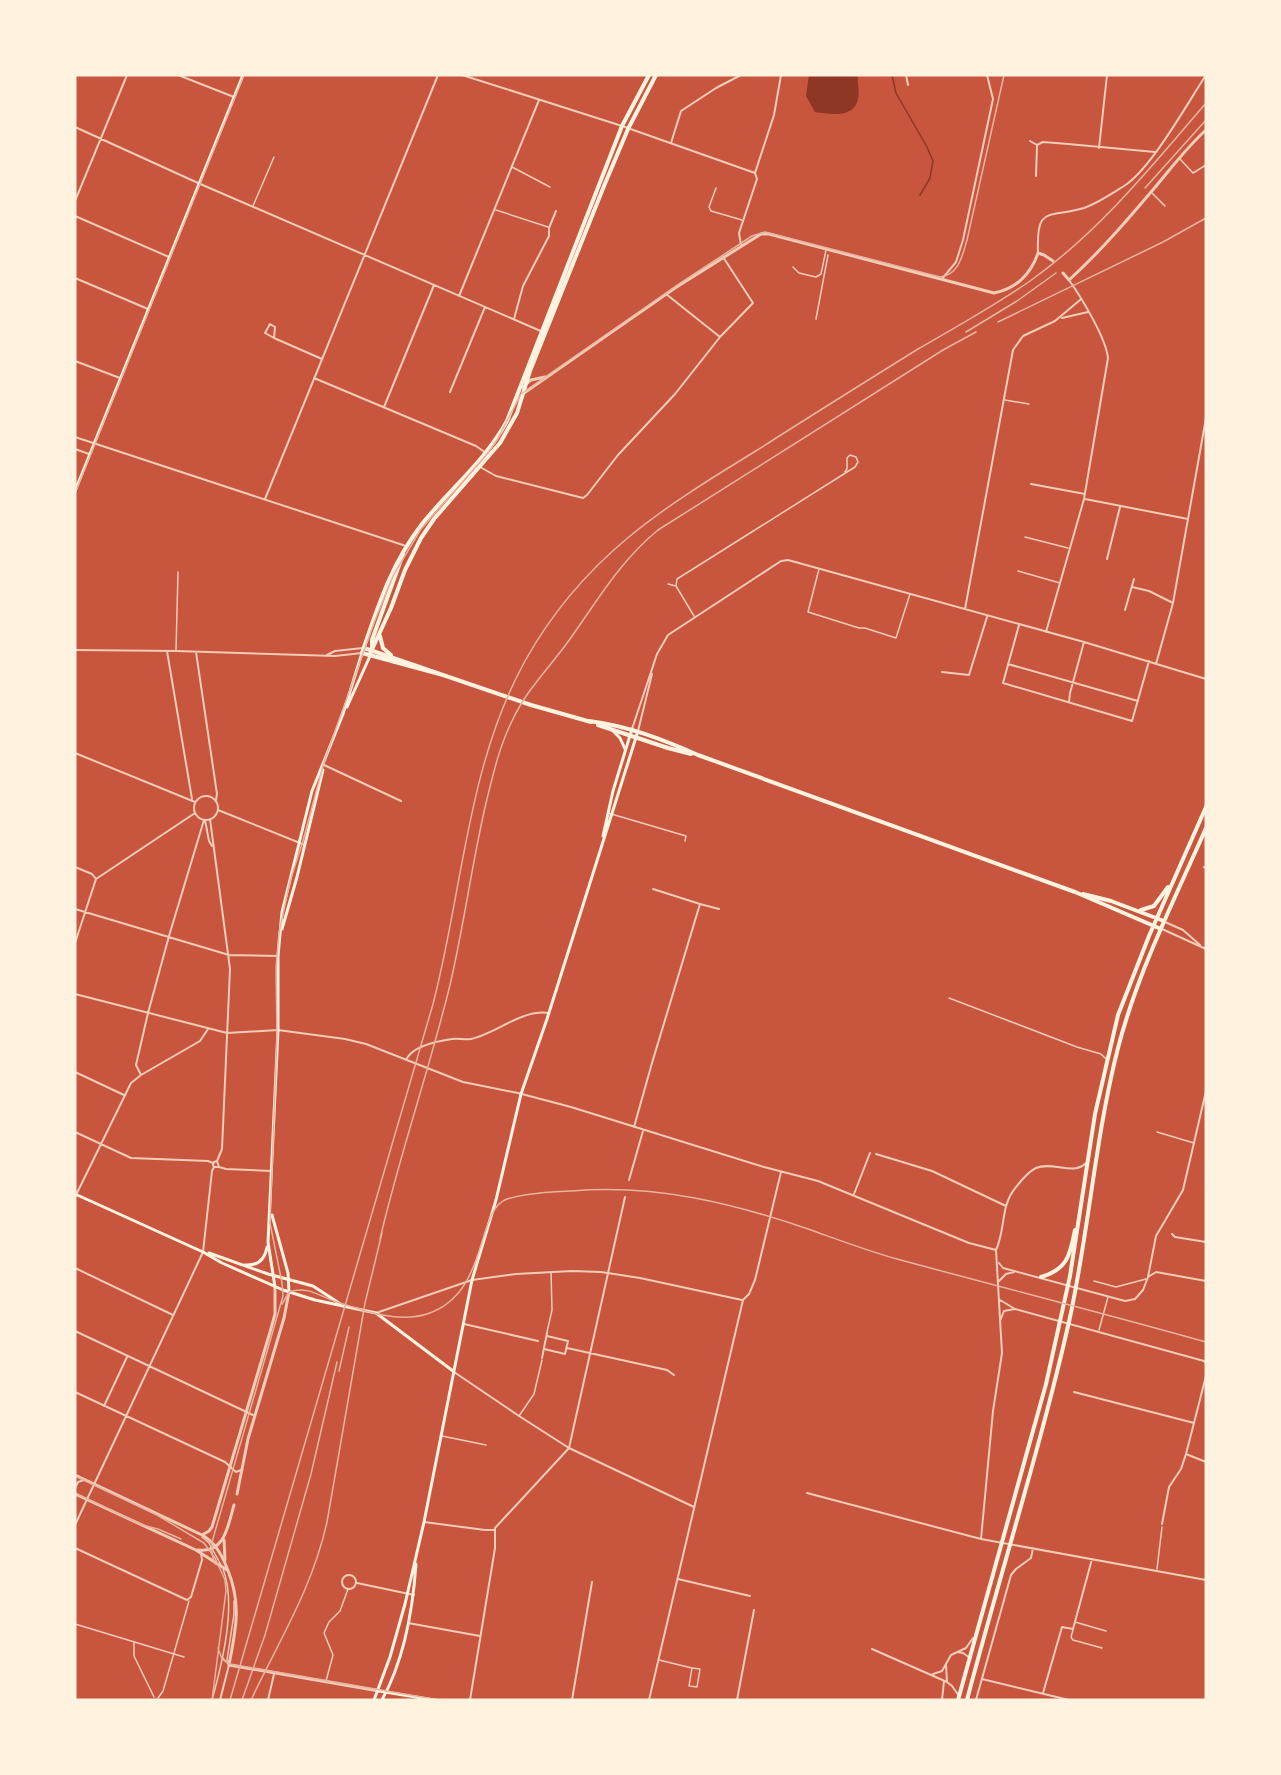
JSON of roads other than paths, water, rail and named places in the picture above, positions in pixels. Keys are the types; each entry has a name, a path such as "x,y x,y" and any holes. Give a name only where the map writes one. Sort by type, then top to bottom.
{"main road":[{"path":"75,491 243,75"},
{"path":"242,1265 251,1265 261,1260 265,1255 268,1242 278,1030 278,956 282,912 312,791 343,714 391,573 430,515 509,430 521,392 622,126 649,75"},
{"path":"521,392 628,129 656,75"},
{"path":"343,714 381,631 414,549 430,525 487,456"},
{"path":"371,652 372,640 406,548"},
{"path":"381,631 383,648 393,657"},
{"path":"364,648 378,656 443,675"},
{"path":"362,653 371,652 393,657 531,705 589,721 638,731 765,780 1075,892 1161,929"},
{"path":"589,721 668,748 698,755"},
{"path":"610,729 620,738 625,752"},
{"path":"602,843 607,813 632,729"},
{"path":"374,1700 379,1691 417,1556 472,1280 496,1200 521,1094 549,1013 638,731"},
{"path":"280,933 288,914 324,765"},
{"path":"958,1698 1046,1384 1068,1285 1091,1151 1095,1114 1119,1015 1154,926 1206,807"},
{"path":"967,1700 1011,1543 1068,1323 1112,1073 1129,1008 1164,921 1206,828"},
{"path":"1137,910 1144,910 1159,902 1175,876"},
{"path":"1075,892 1101,898 1164,921"},
{"path":"1107,1060 1112,1073"},
{"path":"76,1195 203,1252 273,1276 318,1288 340,1304"},
{"path":"271,1211 290,1292"},
{"path":"1041,1277 1059,1270 1068,1258 1081,1212"},
{"path":"268,1242 275,1287"},
{"path":"203,1252 275,1287 315,1300 376,1313 453,1371"},
{"path":"382,1700 408,1623 414,1595 417,1556"},
{"path":"970,1658 974,1668 973,1677"},
{"path":"379,1691 434,1700"}],"street":[{"path":"75,201 127,75"},
{"path":"178,75 234,97"},
{"path":"265,500 438,75"},
{"path":"462,75 622,126 755,173"},
{"path":"671,143 681,111 741,75"},
{"path":"741,244 738,237 757,179 755,173 774,115 781,75"},
{"path":"906,75 908,85"},
{"path":"942,279 956,262 965,229 993,99 987,75"},
{"path":"1099,147 1107,75"},
{"path":"521,392 741,244 764,233 985,291 998,292 1027,276 1038,253 1038,228 1049,214 1077,210 1101,200 1134,178 1155,152 1206,75"},
{"path":"459,296 540,100"},
{"path":"75,127 199,184 544,332"},
{"path":"1069,280 1090,260 1206,130"},
{"path":"1030,141 1036,145"},
{"path":"1036,145 1043,142 1155,152"},
{"path":"1036,145 1036,176"},
{"path":"253,207 274,157"},
{"path":"1179,159 1193,173 1206,165"},
{"path":"512,167 550,187"},
{"path":"716,188 709,207 711,211 743,221"},
{"path":"1152,192 1165,206"},
{"path":"495,210 549,228"},
{"path":"514,319 523,286 549,236 549,228 556,211"},
{"path":"75,216 169,257"},
{"path":"793,267 799,273 816,277 821,274 827,249"},
{"path":"1038,253 1053,261"},
{"path":"816,319 828,255"},
{"path":"480,466 496,476 583,498 618,455 690,376 720,337 753,303 723,256"},
{"path":"1046,632 1084,499 1108,358 1105,345 1088,312 1063,273"},
{"path":"75,279 148,309"},
{"path":"384,406 434,285"},
{"path":"666,294 720,337"},
{"path":"964,609 1015,345 1023,336 1059,318 1080,300"},
{"path":"450,392 485,307"},
{"path":"1059,318 1088,312"},
{"path":"274,338 322,358"},
{"path":"75,361 120,378"},
{"path":"527,381 547,376"},
{"path":"314,378 476,446 487,456"},
{"path":"1004,400 1029,404"},
{"path":"1156,664 1173,603 1206,418"},
{"path":"75,437 406,548"},
{"path":"75,449 90,454"},
{"path":"694,617 676,586 679,578 858,464 856,457 850,455 847,458 845,472"},
{"path":"1031,484 1085,494"},
{"path":"1084,499 1188,519"},
{"path":"1107,559 1120,507"},
{"path":"1025,537 1070,549"},
{"path":"632,729 661,645 668,635 780,561 788,560 1084,642 1206,679"},
{"path":"819,568 808,610 813,615 896,638 910,594"},
{"path":"176,651 178,572"},
{"path":"1018,572 1060,583"},
{"path":"1125,610 1134,579"},
{"path":"668,584 676,586"},
{"path":"1132,586 1149,591 1173,603"},
{"path":"942,672 969,675 987,616"},
{"path":"1019,625 1003,683 1132,721 1149,662"},
{"path":"1070,702 1084,642"},
{"path":"327,655 348,649 364,648"},
{"path":"75,651 176,651 335,656 362,653"},
{"path":"167,651 195,813 205,820 209,841 213,848"},
{"path":"196,652 218,810"},
{"path":"1008,664 1139,701"},
{"path":"638,731 653,668"},
{"path":"75,753 193,801 205,795 216,800"},
{"path":"324,765 401,801"},
{"path":"218,810 305,845"},
{"path":"205,820 210,819 218,810"},
{"path":"75,943 96,879 195,813"},
{"path":"607,813 686,836 685,841"},
{"path":"210,819 229,955 222,1149 218,1161 219,1167"},
{"path":"141,1075 136,1065 148,1013 168,936 205,820"},
{"path":"75,867 94,875 96,879"},
{"path":"653,889 719,909"},
{"path":"634,1127 700,904"},
{"path":"75,909 229,955 278,956"},
{"path":"1164,921 1183,930 1202,947"},
{"path":"1161,929 1206,949"},
{"path":"75,994 227,1032 278,1030 350,1040 464,1082 521,1094 818,1181 969,1243 996,1250"},
{"path":"949,998 1101,1054 1107,1060"},
{"path":"406,1059 414,1050 426,1046 451,1039 470,1039 535,1013 549,1013"},
{"path":"76,1195 131,1083 200,1041 208,1028"},
{"path":"75,1072 124,1095"},
{"path":"998,1261 1000,1266 1017,1272 1125,1301 1135,1299 1140,1295 1148,1278 1154,1240 1183,1190 1206,1091"},
{"path":"1201,1113 1206,1114"},
{"path":"630,1180 643,1130"},
{"path":"75,1131 131,1158 213,1163 218,1161"},
{"path":"1157,1132 1194,1143"},
{"path":"981,1539 993,1411 1001,1359 996,1250 1000,1242 1006,1206 1014,1190 1036,1168 1047,1165 1074,1169 1083,1166 1091,1151"},
{"path":"854,1194 870,1154"},
{"path":"876,1154 932,1171 1006,1206"},
{"path":"75,1525 203,1252 213,1163"},
{"path":"214,1167 272,1171"},
{"path":"649,1700 743,1300 749,1294 755,1280 781,1172"},
{"path":"470,1700 495,1548 495,1530 569,1448 625,1197"},
{"path":"1172,1234 1175,1237 1206,1242"},
{"path":"75,1268 173,1315"},
{"path":"519,1416 534,1394 544,1349 552,1310 551,1272"},
{"path":"376,1313 472,1280 551,1272 608,1273 743,1300"},
{"path":"998,1282 1006,1274 1017,1272"},
{"path":"1094,1281 1116,1287 1148,1278 1156,1272 1206,1281"},
{"path":"202,1535 212,1527 273,1323 275,1287"},
{"path":"237,1494 255,1416 290,1292"},
{"path":"1098,1331 1108,1296"},
{"path":"1000,1300 1016,1309 1204,1361 1206,1364"},
{"path":"1000,1324 1004,1311 1016,1309"},
{"path":"463,1324 538,1341"},
{"path":"75,1331 247,1410 255,1416"},
{"path":"544,1349 565,1354 567,1348 568,1341 547,1335"},
{"path":"567,1348 667,1370 674,1375"},
{"path":"104,1406 128,1356"},
{"path":"453,1371 569,1448 694,1507"},
{"path":"1157,1570 1169,1487 1181,1469 1186,1454 1206,1376"},
{"path":"75,1392 225,1462 237,1472 243,1465"},
{"path":"1074,1392 1194,1423"},
{"path":"1200,1397 1206,1398"},
{"path":"441,1436 486,1445"},
{"path":"1186,1454 1206,1462"},
{"path":"75,1475 202,1535 225,1562 233,1582 237,1616 229,1665 220,1700"},
{"path":"75,1488 79,1482 87,1481"},
{"path":"807,1493 981,1539 1206,1580"},
{"path":"75,1494 196,1550 229,1571"},
{"path":"225,1562 226,1534 234,1505"},
{"path":"424,1522 495,1530"},
{"path":"196,1532 214,1548 229,1586 221,1666 212,1700"},
{"path":"196,1550 214,1548 226,1534"},
{"path":"75,1548 189,1600"},
{"path":"976,1700 1011,1575 1031,1558 1033,1548"},
{"path":"158,1698 163,1691 189,1600 204,1563 201,1553"},
{"path":"1092,1558 1071,1637 1073,1640 1102,1648"},
{"path":"348,1589 342,1582 345,1576 350,1574 354,1576 357,1583"},
{"path":"678,1579 750,1596"},
{"path":"572,1700 592,1582"},
{"path":"357,1583 414,1595"},
{"path":"348,1589 353,1588 357,1583"},
{"path":"326,1681 333,1655 324,1633 329,1622 340,1611 348,1589"},
{"path":"737,1700 754,1610"},
{"path":"1075,1622 1106,1631"},
{"path":"408,1623 480,1636"},
{"path":"75,1624 184,1657"},
{"path":"1043,1694 1062,1627 1073,1629"},
{"path":"957,1653 970,1643 976,1633"},
{"path":"134,1643 134,1656 154,1697"},
{"path":"873,1649 945,1682 955,1689 958,1698"},
{"path":"931,1675 942,1671 951,1655 963,1653 970,1658"},
{"path":"222,1655 223,1660 229,1665"},
{"path":"658,1660 692,1668 700,1670 696,1687 689,1686 692,1668"},
{"path":"221,1666 223,1663 379,1691"},
{"path":"942,1700 946,1664"},
{"path":"268,1700 274,1673"},
{"path":"982,1679 1069,1700"},
{"path":"1048,1700 1049,1695"}],"waterway":[{"path":"892,75 896,93 933,161 930,178 920,195"}],"tram line":[{"path":"75,493 244,75"},
{"path":"215,1564 212,1542 283,1296 270,1223 277,1037 276,968 279,933 290,881 324,762 394,574 421,529 497,440 521,394 752,236 765,232 940,277 952,273 959,264 967,240 1004,75"},
{"path":"282,1304 289,1292 302,1290 382,1315 405,1317 427,1314 447,1303 462,1289 472,1271 490,1219 497,1206 507,1199 547,1192 633,1190 664,1193 723,1204 782,1220 897,1259 1206,1342"},
{"path":"75,1476 157,1515 204,1543 215,1558 225,1580 226,1591 212,1700"},
{"path":"75,1493 142,1525 181,1539"},
{"path":"218,1648 222,1659 230,1664 439,1700"}],"railway":[{"path":"230,1700 433,1004 478,785 490,743 525,661 548,624 572,592 627,539 657,515 723,471 1030,281 1102,220 1206,103"},
{"path":"1145,188 1206,120"},
{"path":"998,322 1163,242 1206,218"},
{"path":"966,332 1017,301 1056,273"},
{"path":"380,1239 450,985 481,826 494,772 507,731 524,699 621,568 658,530 943,350 976,332"},
{"path":"251,1700 304,1592 321,1546 365,1303 382,1233"},
{"path":"339,1371 349,1327"},
{"path":"242,1700 265,1635 311,1474 337,1362"}]}
